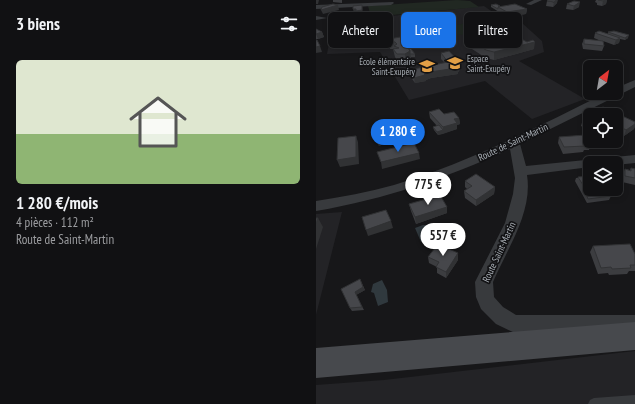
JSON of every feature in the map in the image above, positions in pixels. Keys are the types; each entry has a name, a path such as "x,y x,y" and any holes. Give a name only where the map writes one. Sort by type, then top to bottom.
{"main road":[{"path":"316,363 635,336"}],"street":[{"path":"529,4 539,0"},
{"path":"316,7 391,3"},
{"path":"316,18 324,18"},
{"name":"Route de Saint-Martin","path":"623,89 635,83"},
{"name":"Route de Saint-Martin","path":"316,206 372,197 424,181 514,143 601,100"},
{"name":"Route Saint-Martin","path":"514,143 521,171 522,190 515,219 484,282 483,291 489,306 501,318 515,324 635,324"},
{"path":"623,160 635,159"},
{"path":"521,171 583,164"}],"lane":[{"path":"594,404 635,400"}],"shaded area":[{"path":"457,0 470,1 479,7 425,12 401,12 401,14 393,15 393,12 370,12 368,6"},
{"name":"Espace Saint-Exupéry","path":"484,6 493,12 464,12 464,48 522,48 522,23 542,41 544,52 519,61 583,98 583,100 532,119 485,81 409,100 380,52 327,54 328,48 393,48 393,16 401,15 401,48 456,48 456,12 428,12"},
{"path":"464,24 464,34 456,35 456,25"},
{"path":"342,212 316,315 316,214"},
{"path":"425,225 429,239 421,242 415,228"},
{"path":"382,280 387,290 388,302 378,306 374,293 371,292 373,284"},
{"path":"635,351 635,404 316,404 316,385 384,380"}],"building":[{"path":"556,0 554,2 547,1"},
{"path":"574,1 580,2 574,6 567,4"},
{"path":"333,4 338,5 321,10 322,7"},
{"path":"496,4 500,6 498,9 491,5"},
{"path":"515,4 527,9 507,12 498,7"},
{"path":"362,5 362,10 356,11 356,9 353,9 353,6"},
{"path":"316,29 322,32 316,34"},
{"path":"599,31 620,38 616,40 595,33"},
{"path":"614,31 629,35 625,38 608,32"},
{"path":"401,37 401,48 408,48 410,51 405,54 397,54 393,49 399,48 394,46 397,44 393,42 393,38"},
{"path":"522,39 527,42 533,40 535,42 522,45"},
{"path":"584,39 603,41 604,46 584,44"},
{"path":"317,40 320,46 316,47"},
{"path":"408,48 410,48 415,54 410,54"},
{"path":"483,48 510,48 494,52"},
{"path":"449,51 460,63 459,66 456,67 457,68 430,72 414,78 409,70 448,62 441,53"},
{"path":"439,109 444,114 454,112 459,118 454,119 457,123 443,127 429,112"},
{"path":"623,116 635,122 635,124 626,130 623,128"},
{"path":"400,124 405,131 397,133 396,131 377,140 373,133"},
{"path":"439,125 443,130 437,132 433,127"},
{"path":"583,135 583,146 564,147 559,137"},
{"path":"356,136 356,157 337,160 338,138"},
{"path":"398,136 385,140 384,138"},
{"path":"414,143 419,153 381,162 377,152"},
{"path":"631,168 635,169 635,178 625,176 625,169 631,171"},
{"path":"476,174 495,187 476,200 464,191 472,186 465,181"},
{"path":"578,177 583,177 583,185"},
{"path":"440,195 447,207 415,217 409,204"},
{"path":"587,196 611,196 588,199"},
{"path":"386,210 391,221 366,230 362,217"},
{"path":"438,244 458,253 446,272 436,267 439,262 428,257"},
{"path":"630,244 635,254 635,265 630,265 631,268 601,268 593,246"},
{"path":"360,279 363,287 355,292 362,307 350,308 341,289"}],"place":[{"name":"Espace Saint-Exupéry","path":"455,63"},
{"name":"École élémentaire Saint-Exupéry","path":"427,66"}]}
